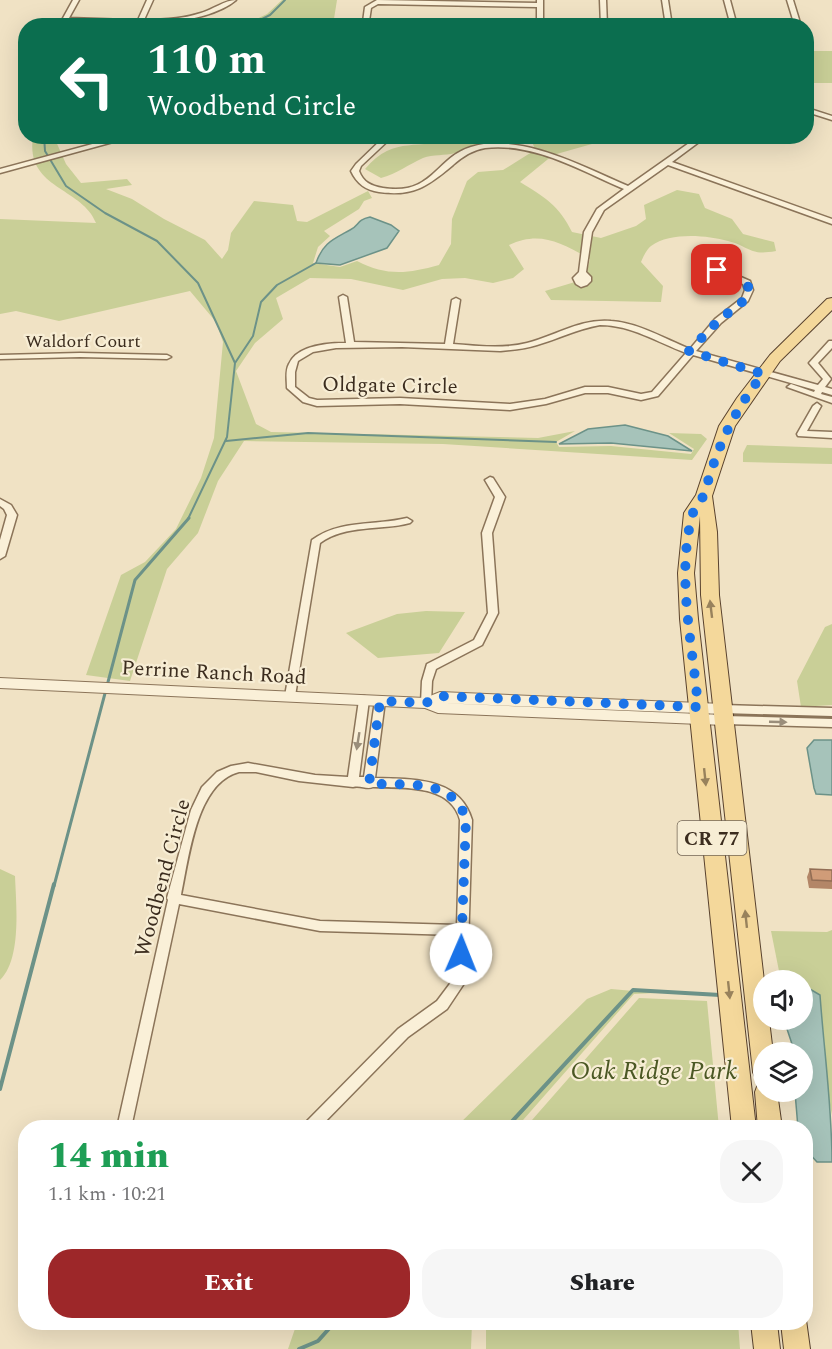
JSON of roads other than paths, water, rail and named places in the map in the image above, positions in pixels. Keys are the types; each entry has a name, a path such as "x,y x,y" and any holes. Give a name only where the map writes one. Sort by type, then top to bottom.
{"main road":[{"name":"CR 77","path":"760,1042 752,975 712,714 704,640 689,618 686,582 688,539 692,513 704,496 727,426 784,348 832,302"},
{"name":"CR 77","path":"704,496 709,516 708,572 712,714 722,931 743,1120"},
{"path":"722,931 738,945 752,975"},
{"path":"767,1102 769,1120"},
{"path":"765,1330 767,1349"},
{"path":"795,1330 797,1349"}],"street":[{"path":"66,18 76,0"},
{"path":"142,18 150,0"},
{"path":"180,18 216,11 233,0"},
{"path":"603,0 604,18"},
{"path":"665,0 668,18"},
{"path":"727,0 732,18"},
{"path":"790,0 796,18"},
{"path":"367,18 368,7 384,2 540,2 540,18"},
{"path":"814,113 832,118"},
{"path":"0,171 102,144"},
{"path":"381,144 358,165 356,171 362,183 372,188 396,192 421,187 466,153 482,146 538,151 629,189"},
{"path":"582,275 588,232 601,209 692,144"},
{"path":"666,162 832,222"},
{"path":"689,351 718,321 746,299 749,290 747,283 701,263"},
{"path":"343,297 351,346"},
{"path":"449,345 456,300"},
{"name":"Oldgate Circle","path":"689,351 662,389 641,397 608,390 585,390 546,401 510,407 400,401 317,402 306,400 291,388 291,365 298,356 312,348 449,345 490,349 521,347 584,325 601,323 626,326 689,351 766,375 774,381 818,392"},
{"path":"818,392 827,379 813,363 832,343"},
{"name":"Waldorf Court","path":"0,357 80,354 167,357"},
{"path":"818,392 832,392"},
{"path":"818,392 832,400"},
{"path":"817,406 801,434 832,435"},
{"path":"426,703 427,681 431,667 478,642 493,613 487,532 500,497 490,480"},
{"path":"0,502 8,507 12,515 0,556"},
{"path":"290,696 315,542 334,530 348,526 390,527 407,521"},
{"name":"Perrine Ranch Road","path":"0,683 426,703 438,708 712,714 832,712"},
{"path":"353,783 364,700"},
{"path":"369,784 380,701"},
{"name":"Perrine Ranch Road","path":"712,714 832,723"},
{"name":"Woodbend Circle","path":"126,1120 173,898 200,798 214,780 231,770 253,768 323,782 420,786 444,791 462,805 466,820 461,978 442,1005 403,1033 318,1120"},
{"path":"173,898 320,926 461,930"}],"water":[{"path":"370,217 391,225 399,231 387,248 340,265 316,263 329,243"},
{"path":"625,425 668,436 692,451 611,443 559,444 588,429"},
{"path":"814,740 832,740 832,795 816,794 814,788 807,748"},
{"path":"813,991 820,995 832,1162 817,1162 813,1158 813,1120 797,1120 796,1102 813,1102 813,1042 791,1042 787,1030 813,1030"}],"waterway":[{"path":"264,18 285,0"},
{"path":"45,144 45,151 66,186 105,213 157,241 198,283 235,363"},
{"path":"235,363 253,336 261,302 277,285 316,263"},
{"path":"188,519 227,437 235,363"},
{"path":"226,441 308,433 556,442"},
{"path":"54,886 135,580 189,518"},
{"path":"0,1089 54,884"},
{"path":"513,1120 633,990 720,995"},
{"path":"299,1349 318,1341 328,1330"}],"park label":[{"name":"Oak Ridge Park","path":"654,1070"}]}
